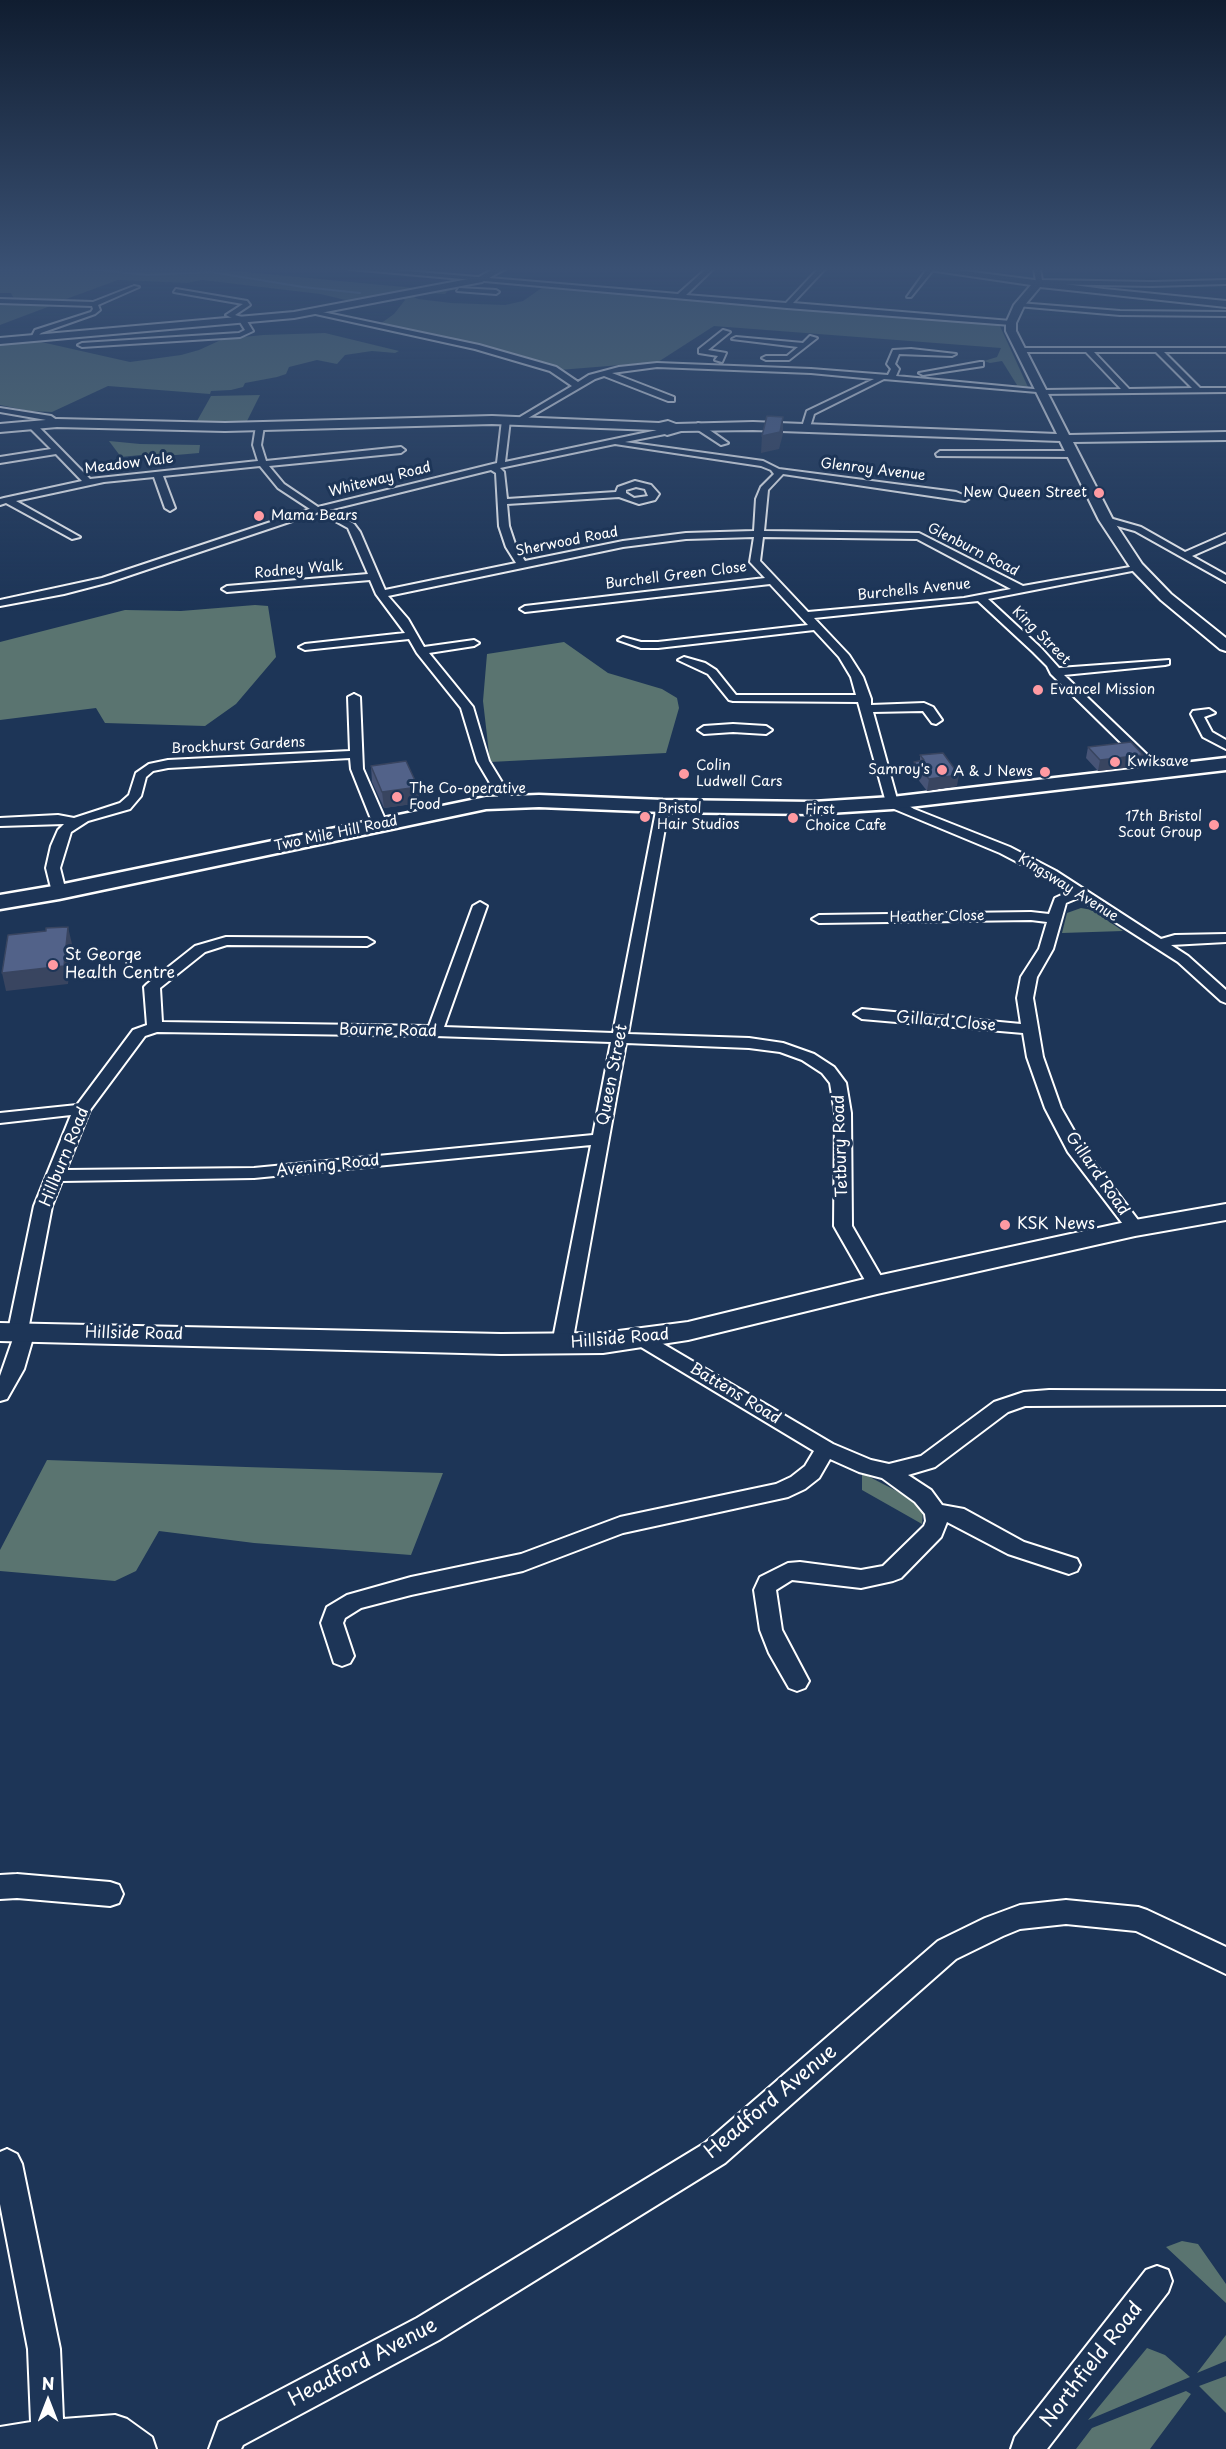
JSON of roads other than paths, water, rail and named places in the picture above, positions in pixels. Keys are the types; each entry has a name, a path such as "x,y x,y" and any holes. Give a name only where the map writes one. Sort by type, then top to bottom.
{"main road":[{"name":"Two Mile Hill Road","path":"0,902 58,892 446,810 507,801 813,808 894,802 1226,764"}],"street":[{"path":"523,419 582,383"},
{"path":"631,383 671,399"},
{"path":"806,427 810,412 874,383"},
{"path":"963,383 1041,391 1226,390"},
{"path":"1037,383 1113,534 1137,567 1166,597 1226,646"},
{"path":"1120,383 1128,392"},
{"path":"1191,383 1199,391"},
{"path":"0,410 48,418 57,423"},
{"path":"0,428 57,423 260,426 523,419 590,424"},
{"path":"492,420 668,428 806,427 1064,438 1226,436"},
{"path":"506,420 500,461 497,465 500,472 501,502 504,526 511,548 522,564"},
{"path":"33,426 88,482"},
{"path":"260,426 257,445 263,464 281,486 318,510 351,526 357,534 381,594 413,635 421,651 467,707 483,760 507,801"},
{"path":"698,426 724,443"},
{"name":"Whiteway Road","path":"0,603 64,591 106,580 318,510 497,465 668,428"},
{"name":"Glenroy Avenue","path":"611,442 763,464 777,471 965,498"},
{"name":"Meadow Vale","path":"4,501 88,482 401,450"},
{"path":"0,460 58,451"},
{"path":"940,454 1072,454"},
{"path":"966,454 971,467"},
{"path":"777,471 779,474 764,489 761,499 755,561 843,655 857,677 894,802"},
{"path":"158,474 170,508"},
{"path":"501,502 621,494"},
{"path":"4,501 75,537"},
{"path":"1106,520 1138,529 1226,579"},
{"name":"Sherwood Road","path":"381,594 522,564 654,540 686,536 759,534"},
{"name":"Glenburn Road","path":"759,534 919,536 1022,590 1137,567"},
{"path":"1186,555 1226,537"},
{"name":"Rodney Walk","path":"227,589 373,576"},
{"name":"Burchell Green Close","path":"525,609 580,600 774,580"},
{"path":"0,589 17,600"},
{"name":"Burchells Avenue","path":"807,615 980,598 1022,590"},
{"name":"King Street","path":"980,598 1037,650 1052,665 1055,672 1158,772"},
{"path":"623,640 641,645 658,645 715,635 816,627"},
{"path":"305,647 413,635"},
{"path":"421,651 474,643"},
{"path":"684,660 701,665 711,672 732,714 766,730"},
{"path":"1055,672 1165,662"},
{"path":"354,697 357,769 380,824"},
{"path":"704,730 732,714 866,704 924,707 929,709 936,720"},
{"path":"1209,713 1197,714 1208,734 1226,745"},
{"name":"Brockhurst Gardens","path":"0,822 58,819 75,822 125,806 135,796 140,776 149,768 159,766 356,754"},
{"name":"Kingsway Avenue","path":"894,802 909,812 1030,862 1183,959 1226,998"},
{"name":"Queen Street","path":"562,1344 663,806"},
{"path":"58,892 53,868 58,846 65,830 75,822"},
{"name":"Gillard Road","path":"1078,893 1060,901 1046,949 1029,977 1025,998 1030,1029 1035,1057 1053,1108 1077,1152 1134,1228"},
{"path":"435,1031 480,906"},
{"name":"Heather Close","path":"819,919 1031,916 1054,919"},
{"path":"1160,944 1175,939 1226,939"},
{"path":"155,1027 152,987 200,949 226,941 367,942"},
{"name":"Gillard Close","path":"862,1014 1030,1029"},
{"name":"Bourne Road","path":"155,1027 435,1031 621,1038"},
{"name":"Hillburn Road","path":"0,1394 14,1369 14,1331 43,1206 82,1109 139,1033 155,1027"},
{"name":"Tetbury Road","path":"621,1038 749,1043 800,1054 828,1070 838,1083 843,1113 843,1226 877,1284"},
{"path":"0,1118 82,1109"},
{"name":"Avening Road","path":"55,1176 254,1173 600,1139"},
{"name":"Hillside Road","path":"14,1331 562,1344 643,1339 731,1322 877,1284 1134,1228 1226,1212"},
{"name":"Battens Road","path":"643,1339 826,1449 867,1466 889,1472"},
{"path":"889,1472 928,1462 1001,1407 1024,1399 1048,1396 1226,1398"},
{"path":"342,1656 332,1623 335,1614 355,1601 411,1586 523,1562 620,1525 780,1491 798,1483 812,1472 826,1449"},
{"path":"797,1681 777,1646 771,1630 765,1590 768,1583 788,1572 800,1571 861,1579 893,1572 933,1531 937,1521 936,1512 922,1496 889,1472"},
{"path":"936,1512 956,1515 1016,1548 1069,1565"},
{"path":"0,1887 17,1886 110,1894"},
{"name":"Headford Avenue","path":"228,2442 428,2329 715,2153 947,1950 994,1927 1020,1917 1066,1912 1138,1919 1226,1960"},
{"path":"7,2164 44,2349 48,2436"},
{"name":"Northfield Road","path":"1027,2449 1157,2281"},
{"path":"0,2443 48,2436 115,2431 140,2449"}],"place":[{"name":"New Queen Street","path":"1099,493"},
{"name":"Mama Bears","path":"259,516"},
{"name":"Evancel Mission","path":"1038,690"},
{"name":"Kwiksave","path":"1115,762"},
{"name":"Samroy's","path":"942,770"},
{"name":"A & J News","path":"1045,772"},
{"name":"Colin Ludwell Cars","path":"684,774"},
{"name":"The Co-operative Food","path":"397,797"},
{"name":"Bristol Hair Studios","path":"645,817"},
{"name":"First Choice Cafe","path":"793,818"},
{"name":"17th Bristol Scout Group","path":"1214,825"},
{"name":"St George Health Centre","path":"53,965"},
{"name":"KSK News","path":"1005,1225"}]}
